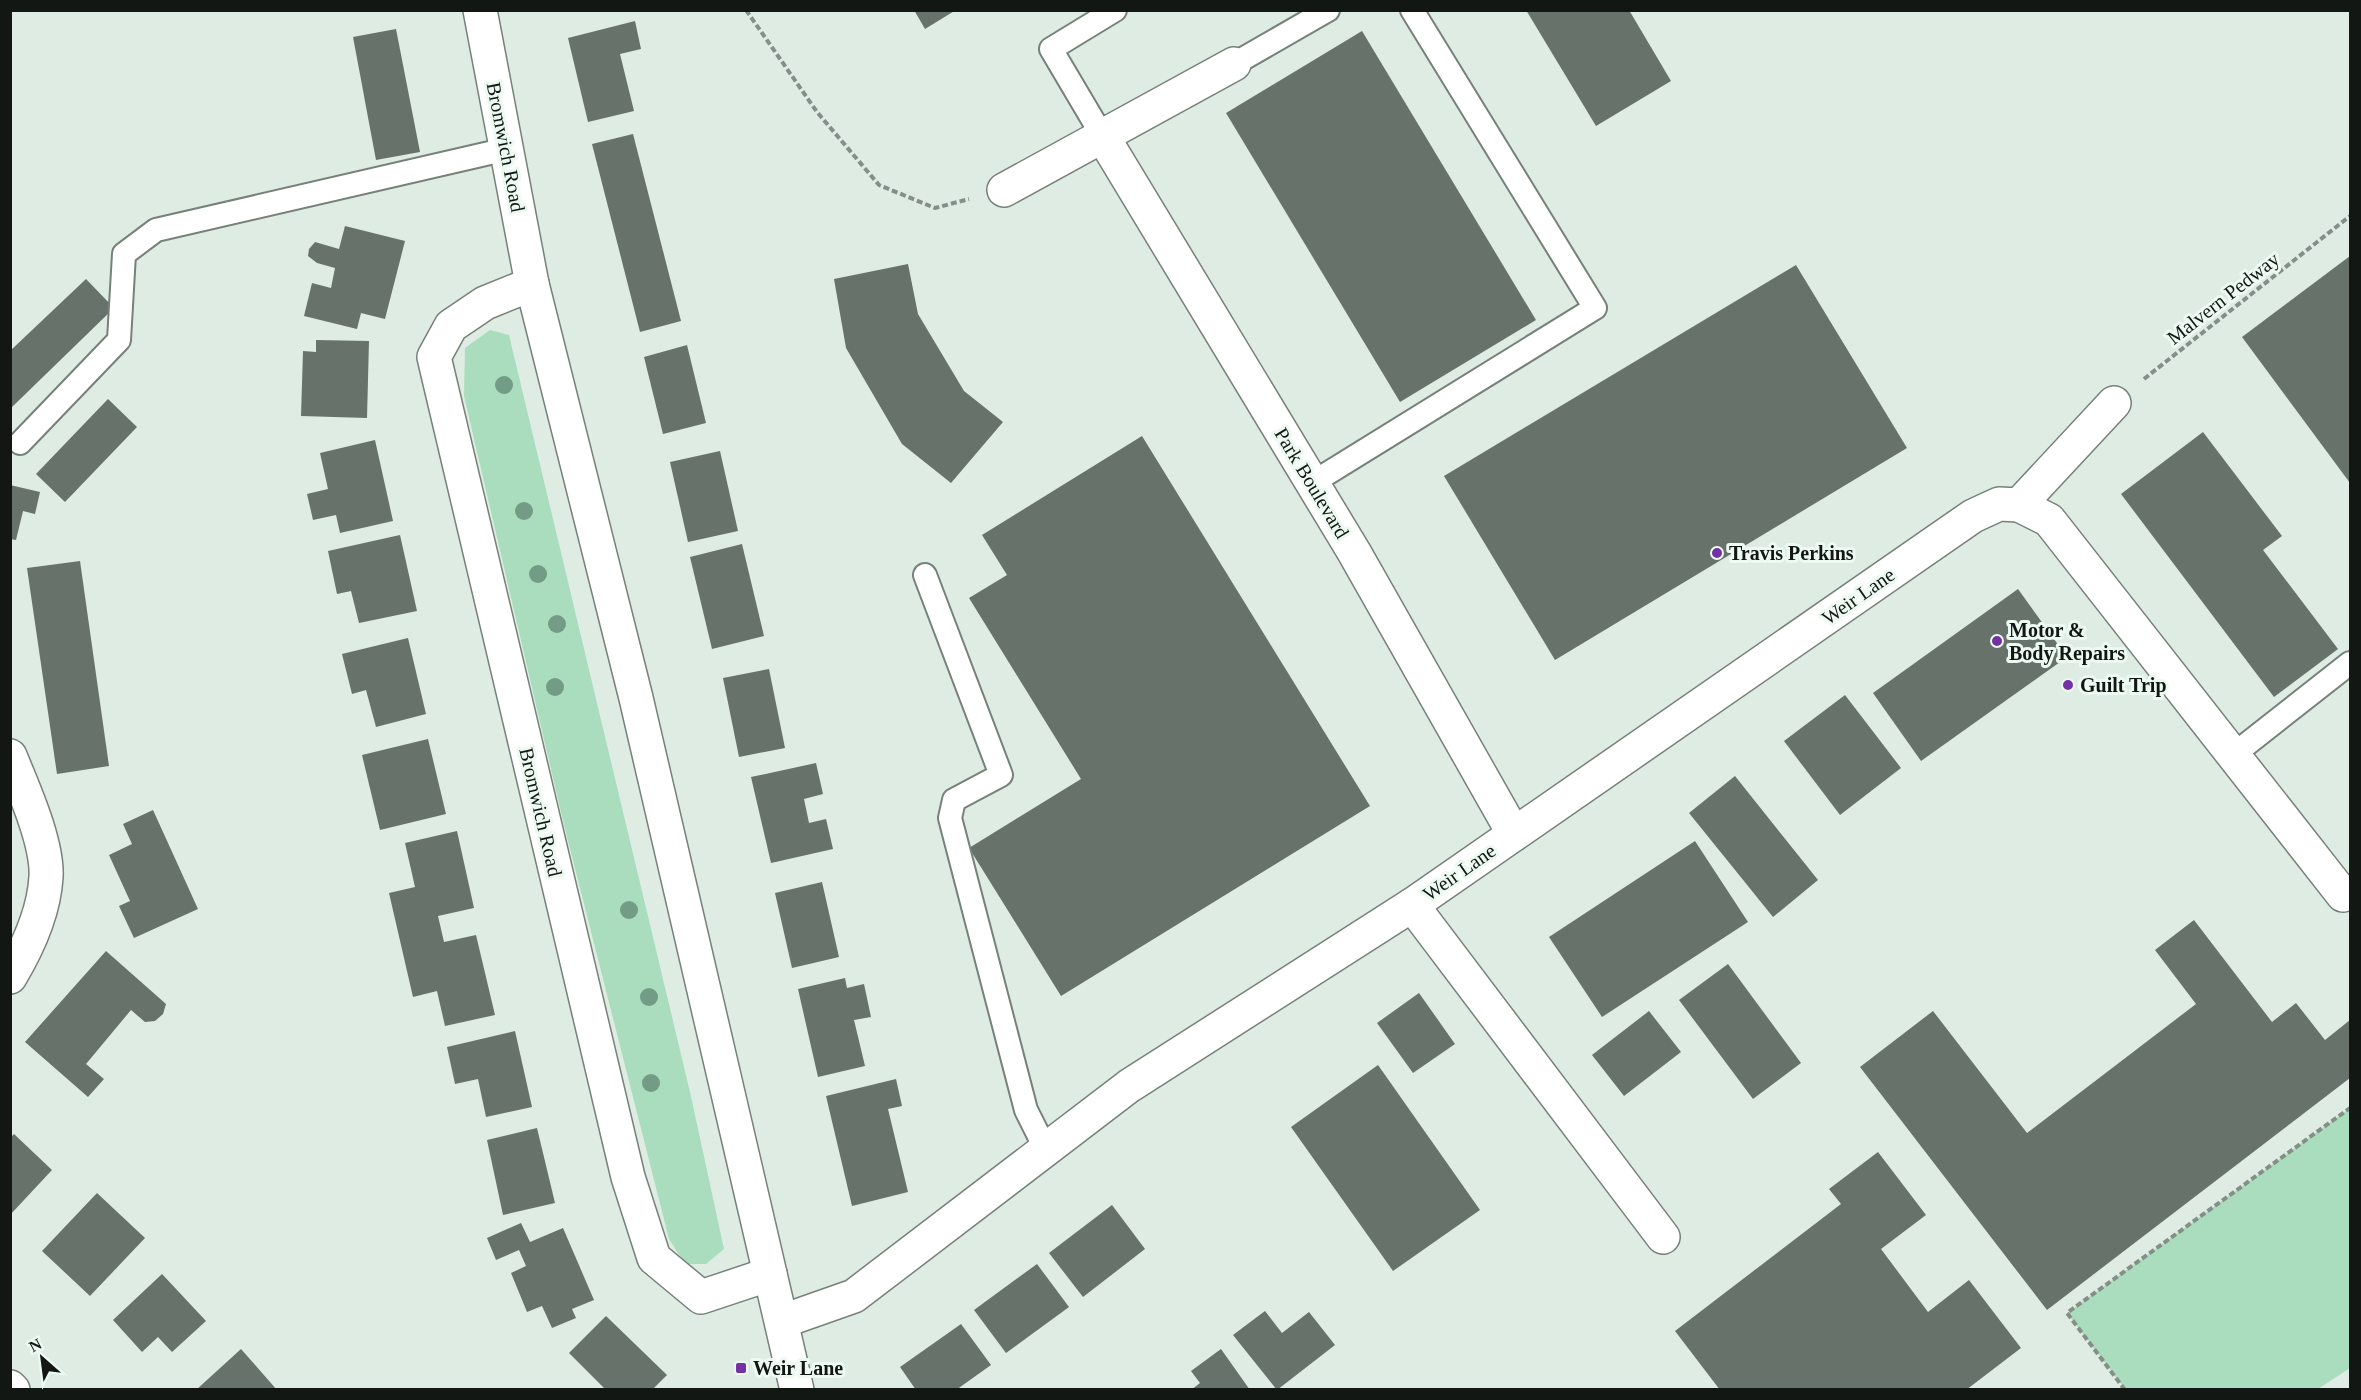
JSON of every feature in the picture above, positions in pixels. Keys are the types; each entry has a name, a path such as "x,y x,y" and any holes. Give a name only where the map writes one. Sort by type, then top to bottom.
{"street":[{"name":"Bromwich Road","path":"480,10 532,284 636,698 797,1389"},
{"path":"1004,190 1234,64"},
{"name":"Park Boulevard","path":"1103,137 1312,483 1514,834"},
{"name":"Bromwich Road","path":"532,284 485,303 451,326 434,357 628,1177 654,1258 701,1297 770,1274"},
{"path":"2114,403 2019,505 2049,520 2343,895"},
{"name":"Weir Lane","path":"783,1321 854,1296 1129,1086 1412,905 1973,516 1999,504 2019,505"},
{"path":"10,756 36,820 46,875 39,913 26,951 10,977"},
{"path":"1412,905 1663,1238"}],"lane":[{"path":"1103,137 1051,49 1115,10"},
{"path":"1234,64 1328,10"},
{"path":"1312,483 1595,308 1412,10"},
{"path":"20,443 119,340 124,254 156,230 507,149"},
{"path":"925,574 1000,775 954,800 950,818 1026,1110 1046,1150"},
{"path":"2233,755 2350,663"}],"path":[{"path":"746,10 817,112 879,185 935,208 1004,190"},
{"name":"Malvern Pedway","path":"2114,403 2350,216"},
{"path":"2125,1389 2067,1313 2350,1108"}],"green space":[{"path":"490,330 509,335 690,1092 724,1249 706,1264 685,1264 669,1239 564,825 464,396 465,348"},
{"path":"2350,1108 2350,1368 2318,1389 2125,1389 2067,1313"}],"building":[{"path":"914,10 956,10 925,29"},
{"path":"1526,10 1629,10 1671,81 1596,126"},
{"path":"635,21 641,49 620,54 634,111 588,122 568,38"},
{"path":"396,29 420,152 376,160 353,37"},
{"path":"1362,31 1536,320 1400,402 1226,113"},
{"path":"633,134 681,321 640,332 592,144"},
{"path":"345,226 405,241 385,319 361,313 357,329 304,316 312,283 331,288 335,268 317,263 308,256 309,249 315,242 339,249"},
{"path":"2350,256 2350,483 2242,337"},
{"path":"908,264 918,314 964,391 1003,422 951,483 902,444 846,348 834,279"},
{"path":"1796,265 1907,448 1555,660 1444,476"},
{"path":"86,279 114,308 10,409 10,351"},
{"path":"316,340 369,341 367,418 301,416 303,351 316,352"},
{"path":"687,345 706,423 663,434 644,357"},
{"path":"108,399 137,427 65,502 36,474"},
{"path":"2203,432 2282,536 2263,550 2338,649 2274,697 2121,494"},
{"path":"1142,436 1370,806 1061,996 969,848 1081,779 969,598 1007,575 982,535"},
{"path":"375,440 393,521 340,533 336,515 313,520 307,494 328,489 320,453"},
{"path":"720,451 738,531 688,542 670,462"},
{"path":"10,485 40,492 35,514 23,511 16,540 10,539"},
{"path":"400,535 417,611 359,623 351,591 337,594 328,551"},
{"path":"742,544 764,636 712,649 690,557"},
{"path":"80,561 109,766 57,774 27,568"},
{"path":"2018,589 2067,657 1921,761 1873,693"},
{"path":"408,638 426,714 376,727 366,690 352,694 342,654"},
{"path":"769,669 785,748 739,757 723,678"},
{"path":"1845,695 1901,768 1840,815 1784,741"},
{"path":"428,739 446,814 380,830 362,755"},
{"path":"816,763 823,794 804,799 809,823 826,819 833,849 771,863 751,777"},
{"path":"1735,776 1818,880 1773,917 1689,813"},
{"path":"153,810 198,909 134,938 119,906 130,901 109,855 132,844 123,824"},
{"path":"457,831 474,908 438,916 444,942 476,935 495,1015 445,1026 437,991 413,997 389,893 415,887 405,843"},
{"path":"1695,841 1748,922 1602,1017 1549,937"},
{"path":"822,882 839,957 792,968 775,893"},
{"path":"2194,920 2272,1022 2296,1003 2325,1040 2350,1020 2350,1078 2047,1310 1860,1067 1933,1011 2027,1133 2196,1004 2155,950"},
{"path":"106,951 166,1004 163,1014 155,1021 145,1022 131,1010 86,1064 104,1079 88,1097 25,1042"},
{"path":"1728,964 1801,1063 1753,1099 1679,1000"},
{"path":"845,978 847,988 864,984 871,1017 854,1020 865,1066 818,1077 798,989"},
{"path":"1419,993 1455,1044 1413,1073 1377,1023"},
{"path":"1649,1011 1681,1052 1624,1096 1592,1055"},
{"path":"515,1031 532,1107 486,1117 478,1079 455,1084 447,1047"},
{"path":"1378,1065 1480,1210 1393,1271 1291,1127"},
{"path":"896,1079 902,1106 888,1109 908,1192 852,1206 826,1096"},
{"path":"537,1128 555,1203 503,1215 487,1140"},
{"path":"14,1134 52,1170 10,1215 10,1138"},
{"path":"1878,1152 1926,1215 1881,1249 1928,1312 1969,1280 2021,1348 1966,1390 1720,1390 1675,1331 1841,1204 1829,1189"},
{"path":"97,1193 145,1238 90,1296 42,1251"},
{"path":"1112,1205 1145,1249 1083,1297 1049,1253"},
{"path":"521,1223 530,1242 563,1228 594,1300 572,1309 576,1318 552,1328 542,1306 527,1312 511,1273 526,1266 519,1250 496,1260 487,1238"},
{"path":"1037,1264 1069,1307 1006,1353 974,1310"},
{"path":"162,1274 206,1321 172,1352 158,1337 142,1352 113,1320"},
{"path":"1265,1311 1282,1333 1309,1312 1335,1345 1277,1390 1233,1335"},
{"path":"606,1316 667,1375 652,1390 606,1390 569,1353"},
{"path":"961,1324 991,1365 956,1390 916,1390 900,1367"},
{"path":"241,1349 277,1390 196,1390"},
{"path":"1221,1349 1250,1390 1191,1390 1200,1383 1191,1371"}],"place":[{"name":"Travis Perkins","path":"1717,553"},
{"name":"Motor & Body Repairs","path":"1997,641"},
{"name":"Guilt Trip","path":"2068,685"},
{"name":"Weir Lane","path":"741,1368"}]}
